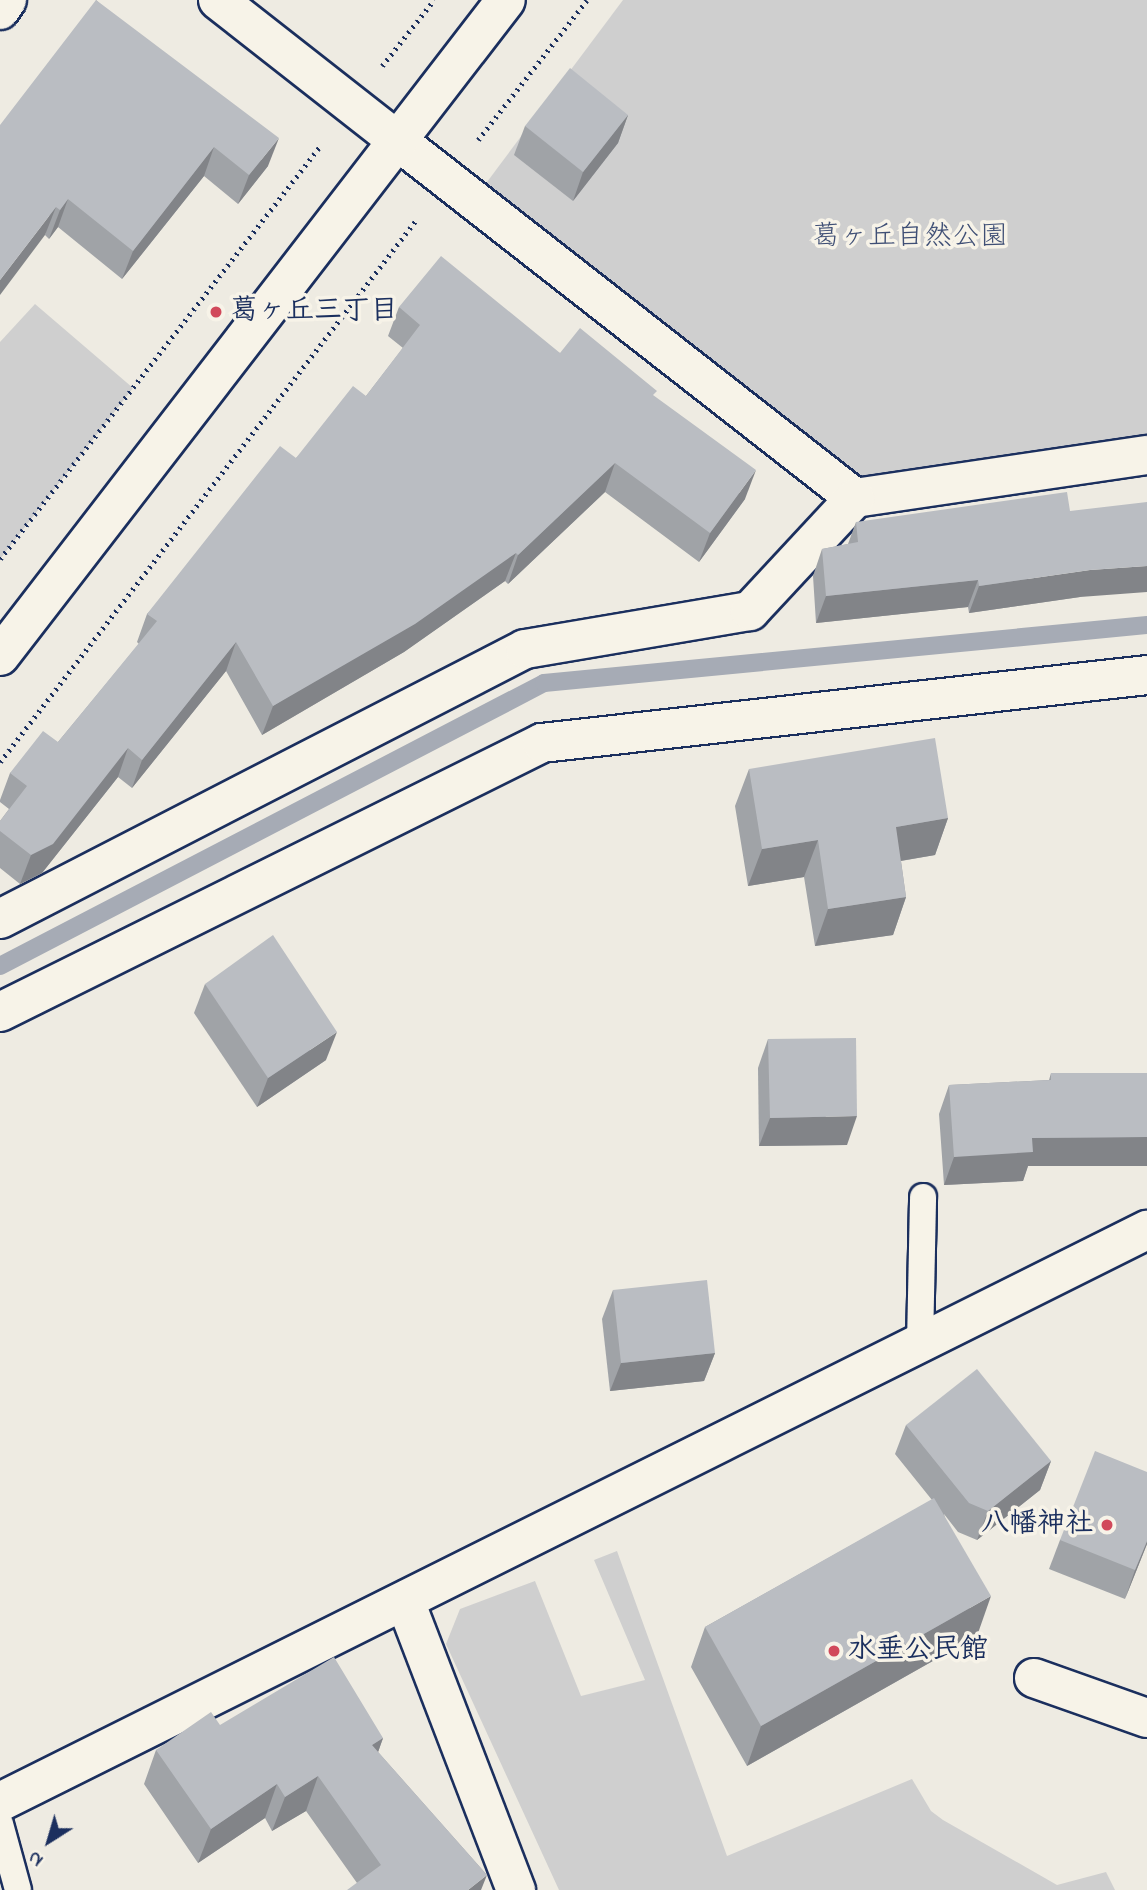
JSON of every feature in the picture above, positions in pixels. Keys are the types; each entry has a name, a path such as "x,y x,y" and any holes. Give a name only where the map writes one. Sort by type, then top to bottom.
{"street":[{"path":"0,10 7,0"},
{"path":"218,0 855,498"},
{"path":"0,656 506,0"},
{"path":"0,919 526,649 750,611 855,498 1147,455"},
{"path":"0,1013 542,743 1147,675"},
{"path":"0,1802 1147,1230"},
{"path":"405,1601 516,1890"},
{"path":"1034,1678 1147,1718"}],"lane":[{"path":"919,1345 923,1197"},
{"path":"0,1824 18,1890"}],"path":[{"path":"0,559 434,0"},
{"path":"0,762 587,0"}],"green space":[{"name":"葛ヶ丘自然公園","path":"623,0 1147,0 1147,455 855,498 481,190"},
{"path":"35,304 133,388 0,559 0,342"},
{"path":"617,1551 727,1856 912,1779 931,1811 943,1820 1057,1885 1106,1872 1115,1890 559,1890 446,1644 460,1609 535,1581 581,1696 645,1680 594,1560"}],"building":[{"path":"96,0 279,138 249,175 214,147 133,251 68,199 60,210 56,207 0,280 0,125"},
{"path":"570,68 628,115 583,172 525,126"},
{"path":"441,256 560,353 580,328 657,391 653,395 756,470 710,533 615,463 518,555 516,553 415,624 273,706 236,642 142,760 128,748 53,844 31,855 0,831 0,821 27,786 10,773 43,731 58,742 157,621 147,614 280,446 296,458 353,386 366,396 420,325 399,307"},
{"path":"1067,492 1070,511 1147,502 1147,566 1090,570 979,586 978,580 826,596 822,549 858,542 856,522"},
{"path":"935,738 948,818 896,827 906,897 828,909 818,840 762,849 749,769"},
{"path":"273,935 337,1032 268,1078 205,984"},
{"path":"856,1038 857,1116 770,1118 768,1039"},
{"path":"1051,1073 1147,1073 1147,1137 1032,1138 1033,1152 954,1157 949,1085 1051,1080"},
{"path":"707,1280 715,1353 621,1363 613,1290"},
{"path":"977,1369 1051,1461 988,1511 969,1503 906,1425"},
{"name":"八幡神社","path":"1095,1451 1147,1472 1147,1541 1135,1570 1060,1540"},
{"name":"水垂公民館","path":"934,1498 991,1596 761,1726 705,1627"},
{"path":"334,1657 383,1738 372,1745 487,1875 468,1890 347,1890 381,1865 318,1776 285,1797 277,1784 211,1829 156,1750 211,1712 220,1725"}],"waterway":[{"path":"0,966 544,683 1147,625"}],"place":[{"name":"葛ヶ丘三丁目","path":"216,312"},
{"name":"八幡神社","path":"1107,1525"},
{"name":"水垂公民館","path":"834,1651"}]}
